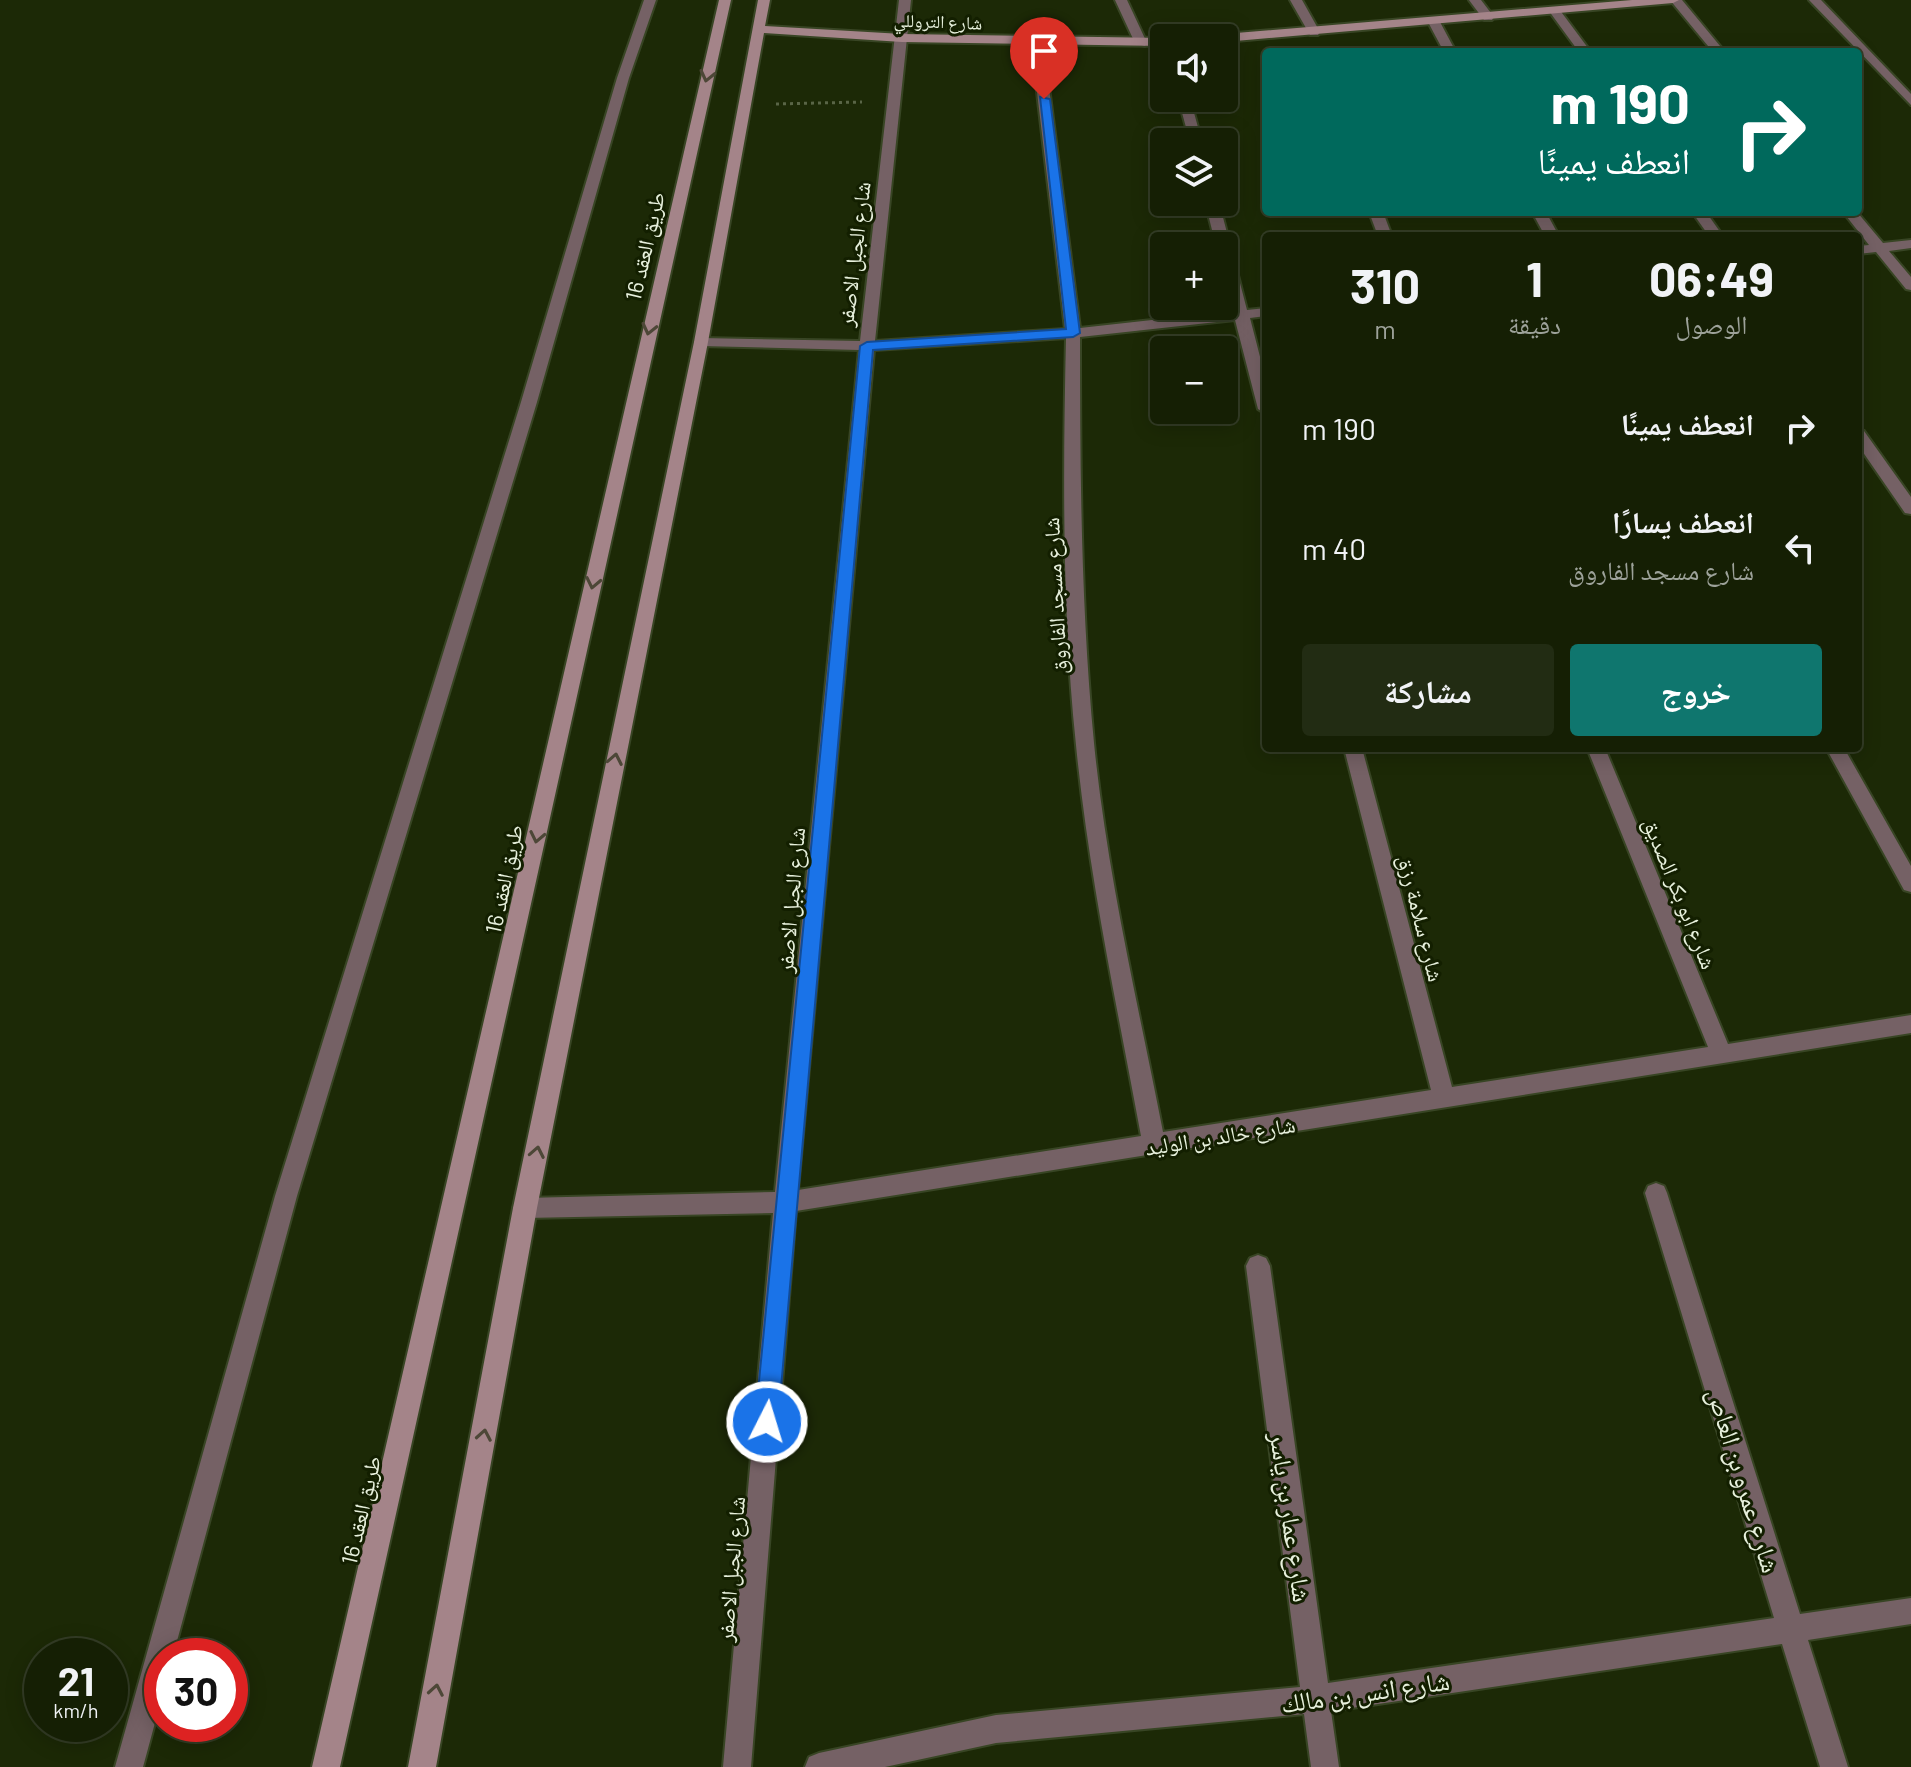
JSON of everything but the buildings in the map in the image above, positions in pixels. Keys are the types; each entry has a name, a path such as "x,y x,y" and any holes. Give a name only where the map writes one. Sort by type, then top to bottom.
{"street":[{"path":"129,1767 286,1196 529,402 623,78 650,0"},
{"name":"طريق العقد 16","path":"326,1767 725,0"},
{"path":"422,1767 525,1208 701,342 764,0"},
{"name":"شارع الجبل الاصفر","path":"737,1767 785,1202 867,346 905,0"},
{"path":"1121,0 1141,43"},
{"path":"1296,0 1307,36"},
{"path":"1475,0 1488,17"},
{"path":"1238,38 1307,36 1674,0 1716,48"},
{"path":"1815,0 1861,48"},
{"path":"1555,11 1582,48"},
{"path":"1434,22 1448,48"},
{"name":"شارع التروللي","path":"759,29 902,38 1150,43"},
{"name":"شارع مسجد الفاروق","path":"1037,41 1073,333 1071,515 1085,745 1107,896 1154,1145"},
{"path":"1862,49 1911,101"},
{"path":"1853,216 1911,286"},
{"path":"1862,250 1911,244"},
{"path":"1238,300 1262,393"},
{"path":"701,342 867,346 1073,333 1262,312"},
{"path":"1862,440 1911,509"},
{"name":"شارع سلامة رزق","path":"1354,752 1444,1100"},
{"name":"شارع ابو بكر الصديق","path":"1598,752 1722,1056"},
{"path":"1837,752 1911,884"},
{"name":"شارع خالد بن الوليد","path":"525,1208 785,1202 1911,1024"},
{"name":"شارع عمرو بن العاص","path":"1656,1193 1834,1767"},
{"name":"شارع عمار بن ياسر","path":"1258,1266 1325,1767"},
{"name":"شارع انس بن مالك","path":"819,1767 996,1729 1316,1699 1911,1611"}],"path":[{"path":"746,104 895,102"}],"route":[{"path":"767,1422 785,1202 867,346 1073,333 1044,99"}]}
